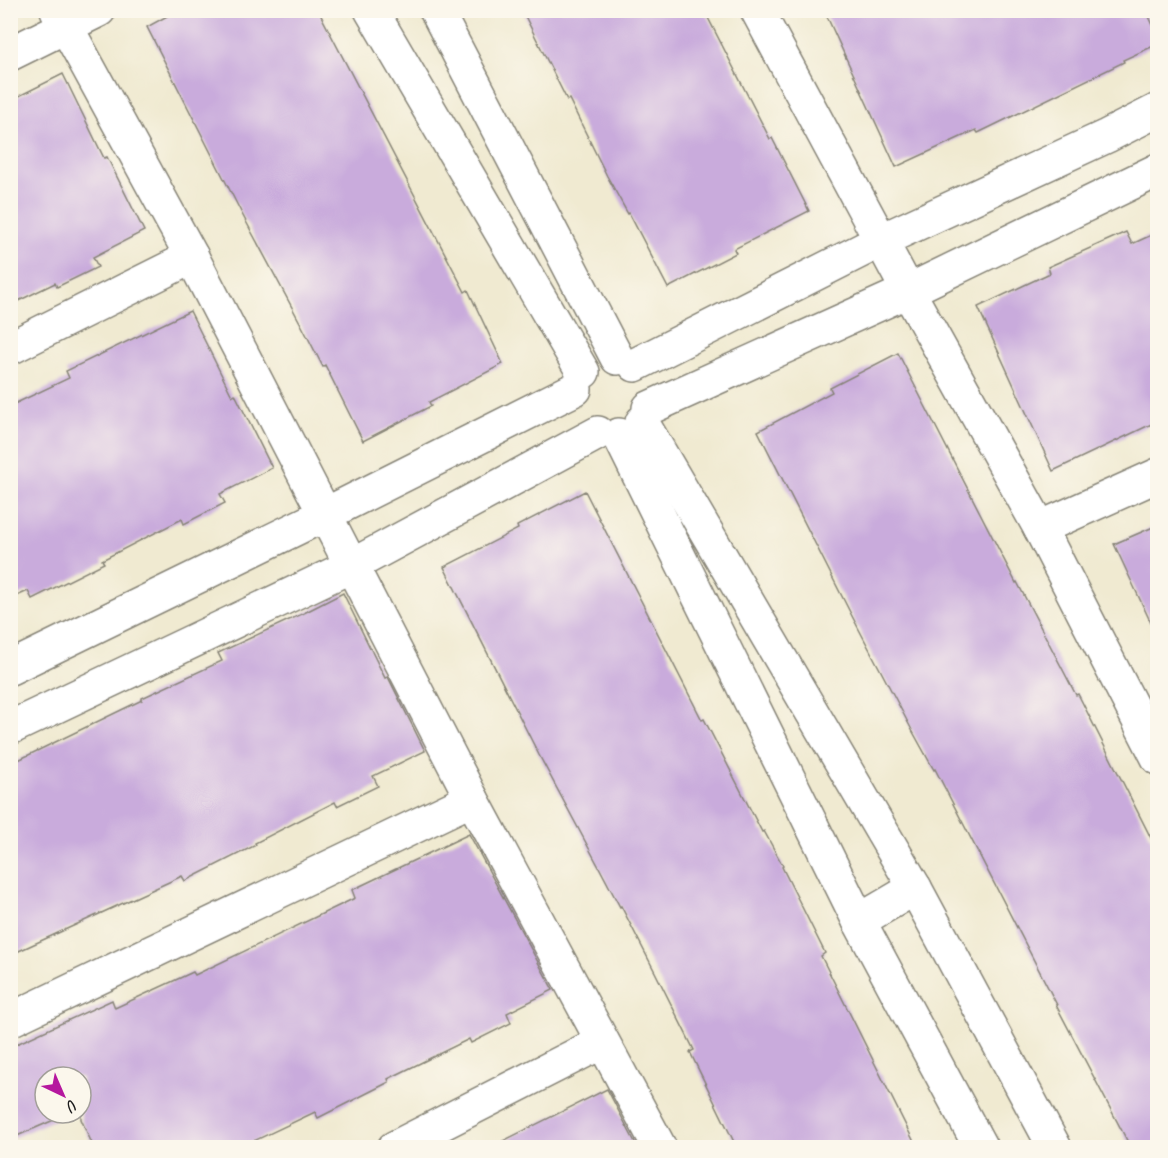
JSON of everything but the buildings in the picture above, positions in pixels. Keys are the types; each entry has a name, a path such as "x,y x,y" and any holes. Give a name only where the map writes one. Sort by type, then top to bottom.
{"street":[{"path":"10,54 62,19 99,10"},
{"path":"371,10 579,380"},
{"path":"436,10 626,362 643,374 649,384 651,396 627,424 590,429 578,415 574,398 579,380 590,365 598,361 626,362 1158,110"},
{"path":"757,10 908,291 1040,528 1158,758"},
{"path":"62,19 192,257 472,799 660,1148"},
{"path":"10,728 351,566 627,424 1144,176 1107,136"},
{"path":"10,348 192,257"},
{"path":"10,668 325,514 579,380"},
{"path":"627,424 915,888 1054,1148"},
{"path":"627,424 859,921 981,1148"},
{"path":"1040,528 1158,475"},
{"path":"10,1020 472,799"},
{"path":"859,921 915,888"},
{"path":"394,1148 602,1042"}]}
